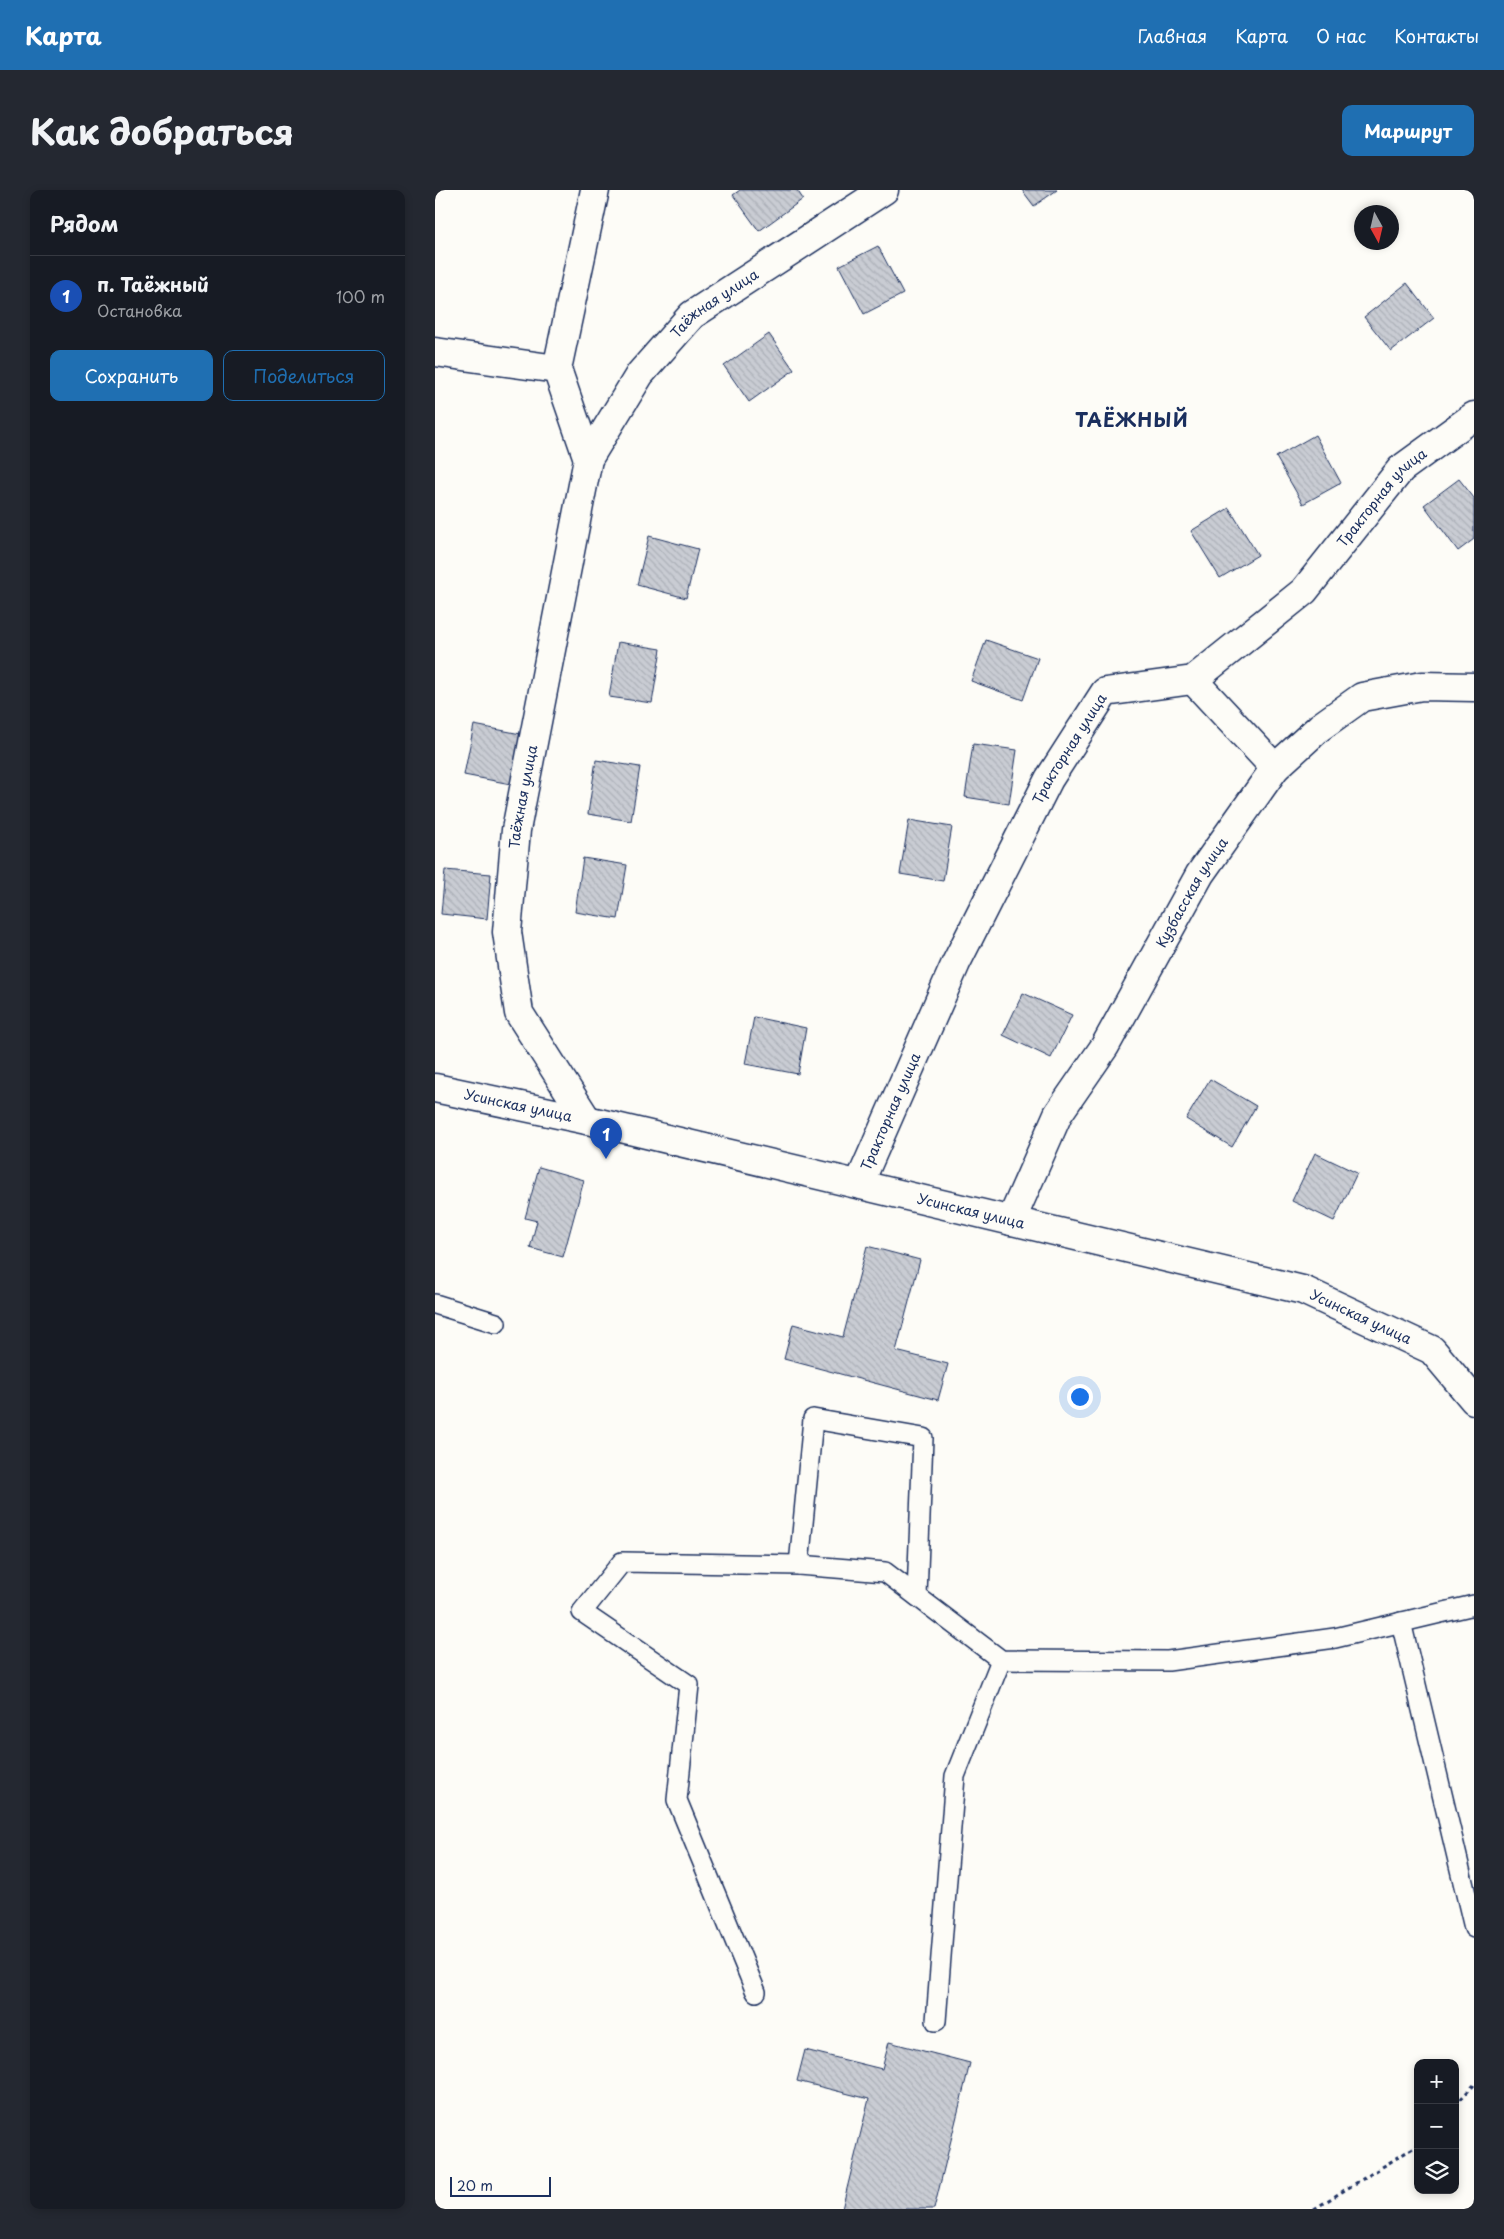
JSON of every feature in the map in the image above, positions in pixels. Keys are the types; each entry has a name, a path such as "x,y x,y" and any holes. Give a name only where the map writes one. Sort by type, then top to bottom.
{"street":[{"path":"435,352 557,369 595,190"},
{"name":"Таёжная улица","path":"587,1120 519,1013 507,932 516,830 588,459 640,374 692,314 883,190"},
{"name":"Таёжная улица","path":"557,369 588,459"},
{"name":"Тракторная улица","path":"859,1184 956,963 1049,780 1105,692 1193,680 1304,592 1401,469 1474,416"},
{"path":"1193,680 1275,768"},
{"name":"Кузбасская улица","path":"1011,1221 1058,1114 1105,1046 1200,874 1275,768 1320,727 1362,697 1422,686 1474,687"},
{"name":"Усинская улица","path":"435,1088 587,1120 1303,1290 1432,1350 1474,1400"}],"lane":[{"path":"435,1304 496,1323"},
{"path":"799,1565 813,1419 923,1438 917,1596"},
{"path":"756,1992 677,1800 689,1685 582,1612 622,1562 799,1565 885,1572 1001,1660 1168,1661 1335,1638 1474,1605"},
{"path":"1401,1622 1474,1928"},
{"path":"936,2021 955,1776 1001,1660"}],"path":[{"path":"1456,2104 1474,2085"},
{"path":"1313,2209 1414,2147"}],"building":[{"path":"740,190 797,190 803,199 759,231 733,195"},
{"path":"1022,190 1057,190 1034,206"},
{"path":"878,246 903,294 864,314 839,266"},
{"path":"1407,283 1434,318 1391,351 1364,317"},
{"path":"769,334 794,370 749,402 724,366"},
{"path":"1315,435 1341,483 1303,504 1276,457"},
{"path":"1459,479 1474,498 1474,539 1458,551 1424,505"},
{"path":"1229,508 1258,555 1220,578 1191,531"},
{"path":"649,536 698,549 686,598 637,585"},
{"path":"986,640 1038,658 1023,700 971,681"},
{"path":"618,642 661,649 652,703 609,697"},
{"path":"474,725 526,735 516,785 464,775"},
{"path":"973,744 1017,750 1009,804 965,797"},
{"path":"596,760 640,767 631,821 588,814"},
{"path":"909,820 952,827 943,881 900,874"},
{"path":"583,858 627,865 618,919 575,912"},
{"path":"445,870 491,874 487,919 441,914"},
{"path":"1023,993 1072,1015 1051,1058 1003,1035"},
{"path":"754,1017 806,1028 798,1074 745,1064"},
{"path":"1210,1079 1256,1106 1232,1147 1186,1119"},
{"path":"1315,1153 1357,1173 1334,1221 1292,1201"},
{"path":"539,1167 584,1180 563,1257 530,1248 537,1221 525,1218"},
{"path":"867,1246 920,1260 896,1351 948,1364 938,1400 784,1359 793,1324 843,1337"},
{"path":"889,2042 970,2063 934,2209 842,2209 869,2099 797,2081 805,2050 882,2069"}],"place":[{"name":"п. Таёжный","path":"606,1159"}],"district":[{"name":"ТАЁЖНЫЙ","path":"1132,420"}]}
